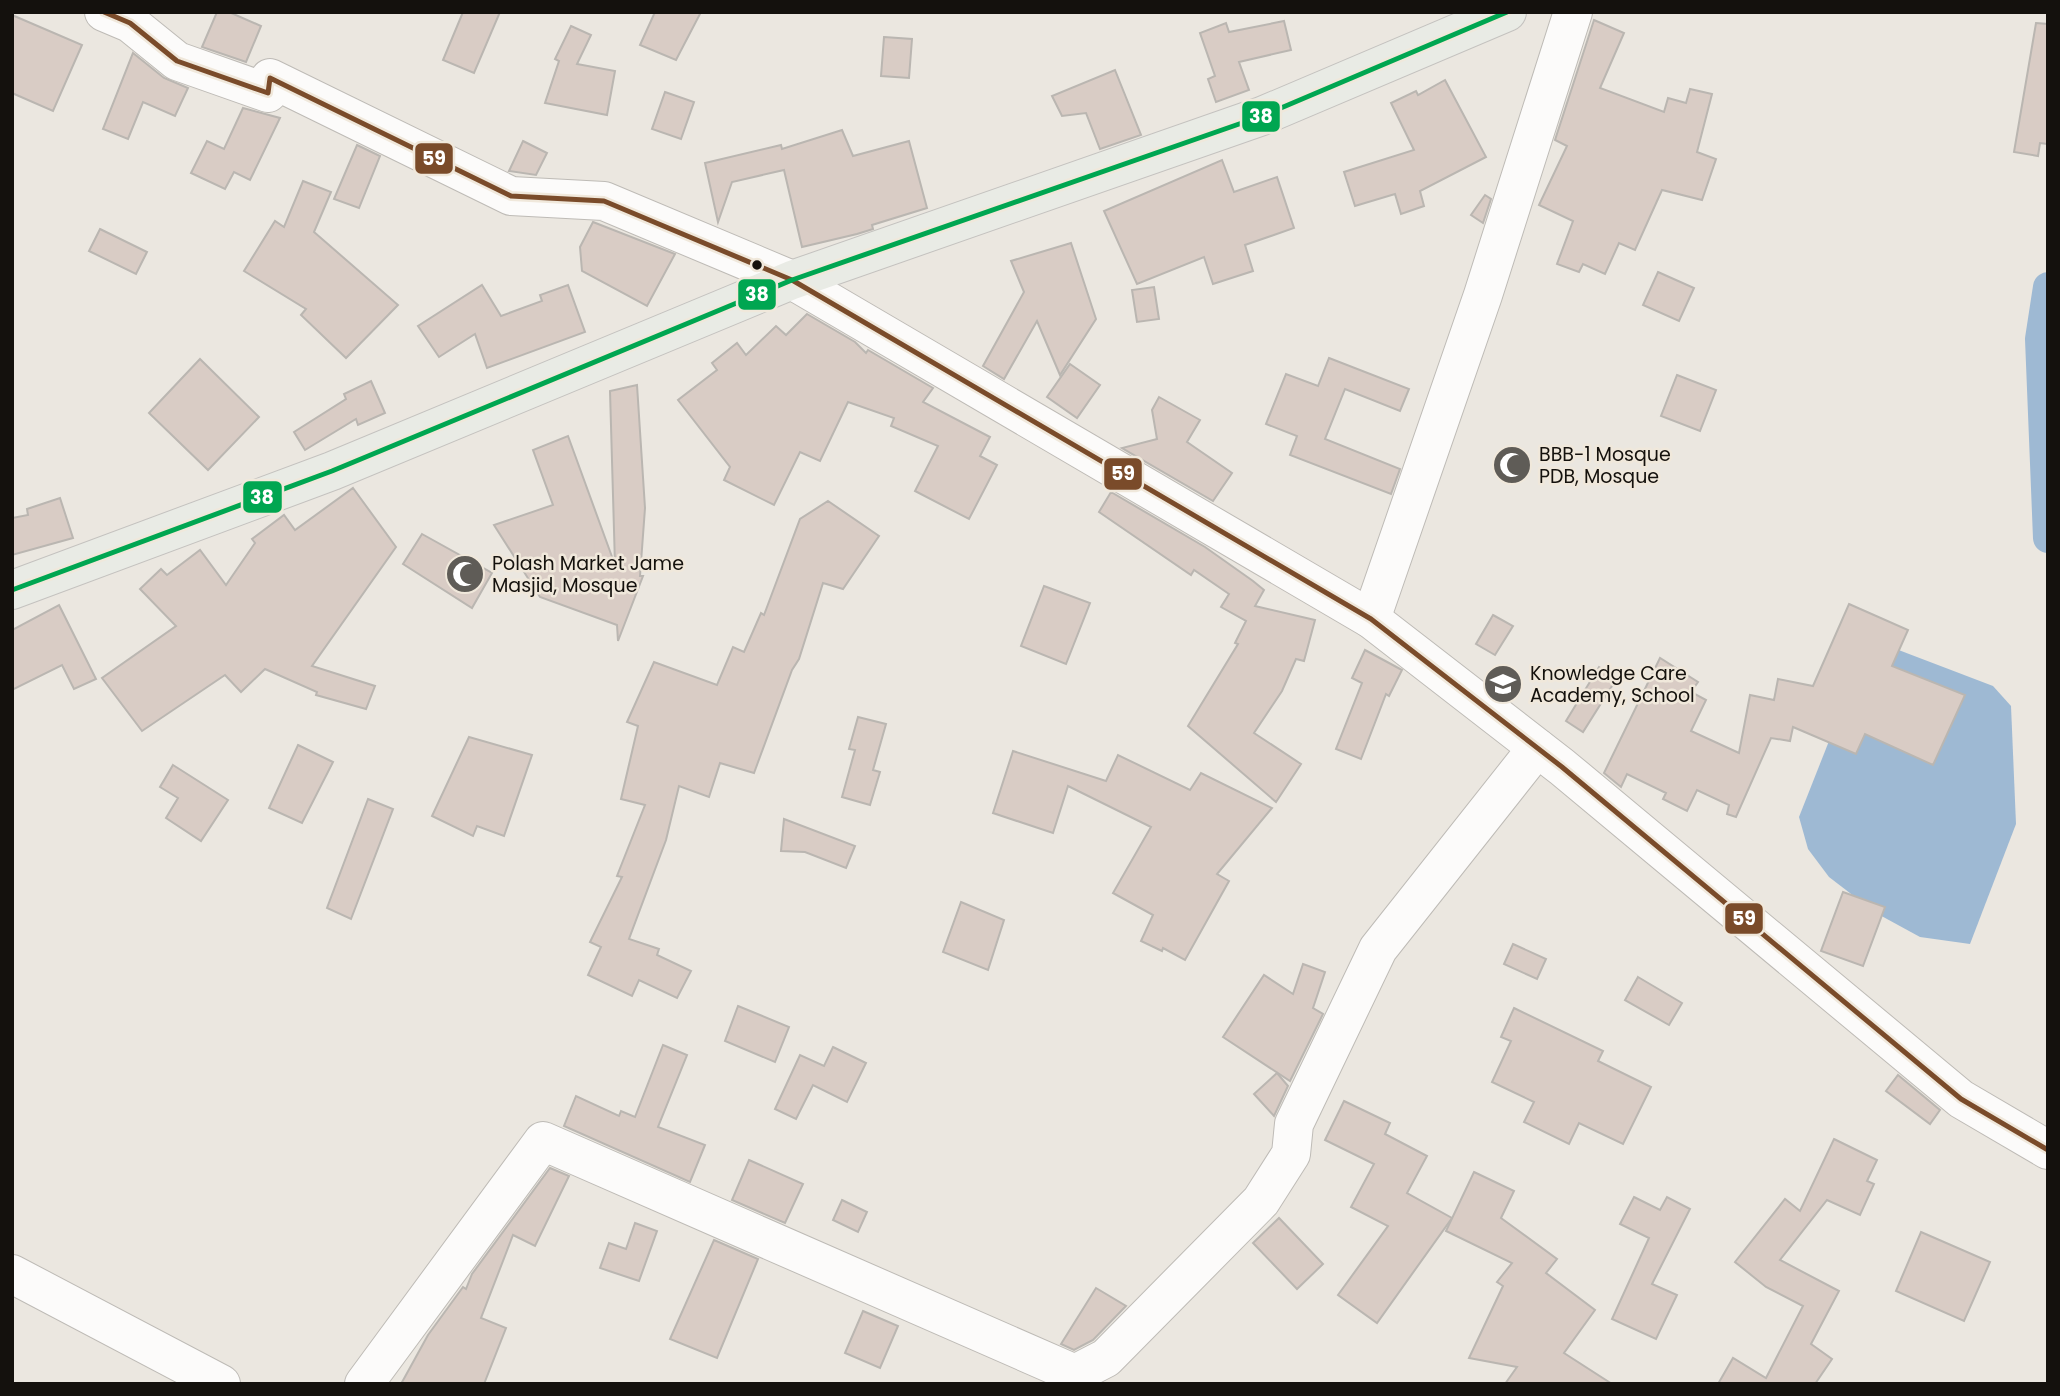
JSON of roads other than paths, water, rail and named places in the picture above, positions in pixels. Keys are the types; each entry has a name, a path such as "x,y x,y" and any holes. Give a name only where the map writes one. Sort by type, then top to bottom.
{"main road":[{"path":"12,590 332,471 792,280 1262,116 1507,12"}],"street":[{"path":"104,12 130,23 177,61 268,93 270,78 511,196 604,201 792,280 1371,619 1537,748 1961,1099 2048,1150"},
{"path":"1371,619 1483,295 1573,12"},
{"path":"364,1384 543,1141 1074,1374 1106,1358 1261,1201 1290,1154 1294,1124 1378,949 1537,748"},
{"path":"12,1274 214,1382"}],"water":[{"path":"1875,641 1993,686 2011,706 2016,824 1970,944 1920,937 1876,913 1829,877 1808,849 1799,817 1831,736"}],"waterway":[{"path":"2048,287 2040,339 2048,538"}],"place":[{"name":"BBB-1 Mosque PDB, Mosque","path":"1512,465"},
{"name":"Polash Market Jame Masjid, Mosque","path":"465,574"},
{"name":"Knowledge Care Academy, School","path":"1503,684"}]}
